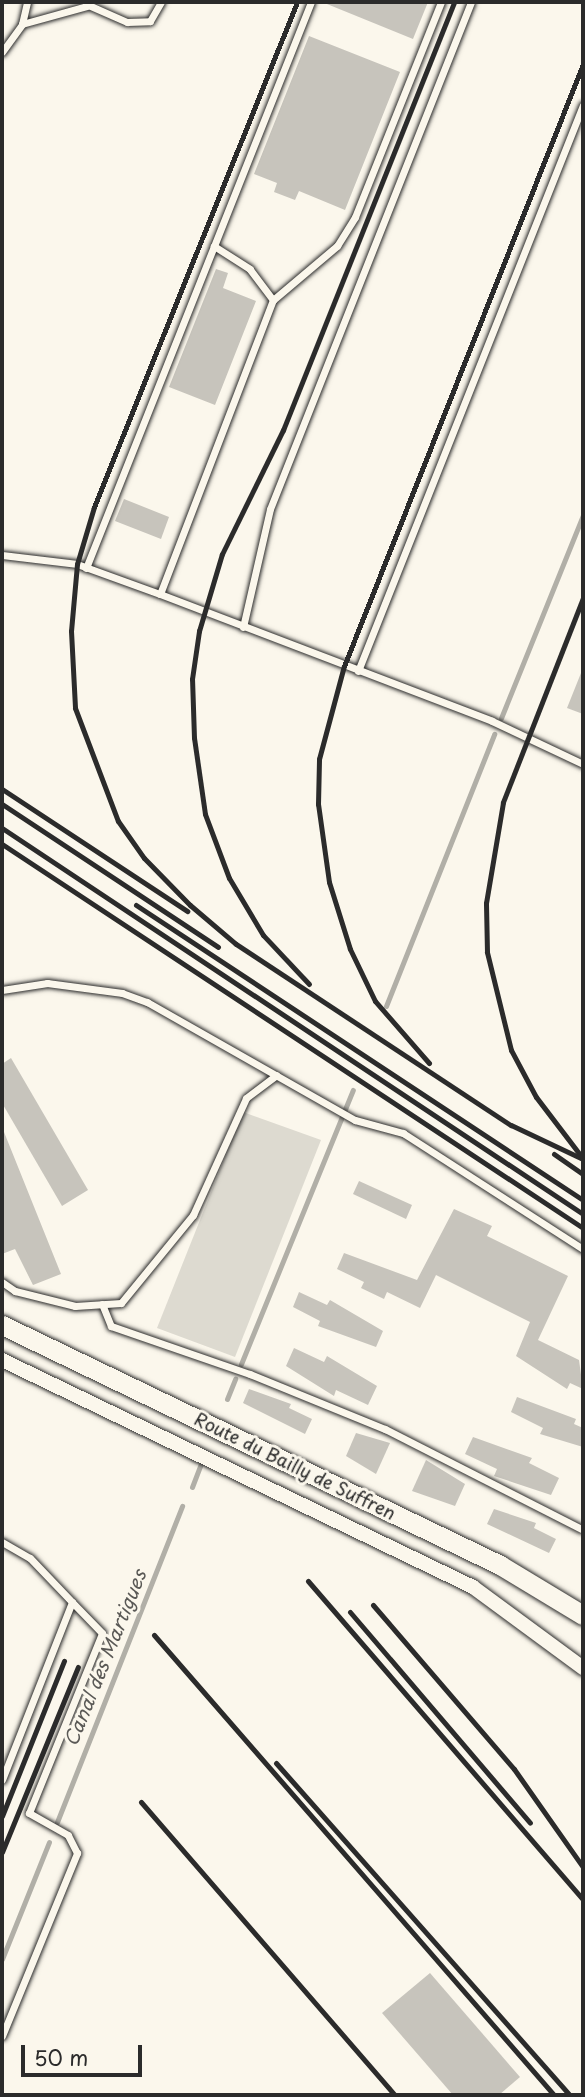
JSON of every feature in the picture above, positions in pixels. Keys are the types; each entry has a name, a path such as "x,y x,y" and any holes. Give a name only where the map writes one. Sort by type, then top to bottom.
{"main road":[{"name":"Route du Bailly de Suffren","path":"2,1325 500,1565 583,1615"}],"street":[{"path":"2,1360 473,1587 583,1668"}],"lane":[{"path":"2,52 22,24 27,2"},
{"path":"22,24 86,4 127,22 150,21 161,2"},
{"path":"86,568 312,2"},
{"path":"160,594 273,300 337,246 355,217 440,2"},
{"path":"243,627 270,509 471,2"},
{"path":"358,671 583,105"},
{"path":"214,246 250,269 273,300"},
{"path":"2,555 86,568 160,594 492,721 583,764"},
{"path":"2,990 47,983 121,993 355,1120 402,1133 583,1250"},
{"path":"2,1282 15,1291 75,1306 121,1303 193,1215 246,1098 276,1075"},
{"path":"102,1304 111,1326 250,1374 385,1429 581,1529"},
{"path":"2,1542 30,1558 102,1633 29,1813 68,1835 77,1853 2,2036"},
{"path":"2,1780 72,1602"}],"shaded area":[{"path":"243,1112 321,1140 235,1357 157,1328"}],"building":[{"path":"322,2 428,2 413,39"},
{"path":"309,36 400,72 345,210 299,191 295,200 274,192 277,183 254,174"},
{"path":"216,269 228,273 223,288 256,301 215,405 169,387"},
{"path":"124,499 169,517 161,539 115,521"},
{"path":"583,668 583,714 567,708"},
{"path":"11,1058 88,1190 62,1206 2,1103 2,1064"},
{"path":"2,1127 61,1274 33,1285 15,1249 2,1254"},
{"path":"359,1181 412,1205 406,1219 353,1194"},
{"path":"454,1209 492,1226 487,1236 568,1276 538,1340 579,1360 583,1389 570,1383 567,1389 516,1356 530,1322 436,1275 420,1308 387,1292 384,1299 361,1288 364,1282 337,1269 344,1253 417,1280"},
{"path":"299,1292 327,1305 330,1300 383,1331 376,1347 318,1326 320,1321 293,1307"},
{"path":"294,1348 324,1362 327,1356 377,1386 368,1405 336,1390 334,1396 286,1366"},
{"path":"249,1389 291,1404 289,1408 312,1419 305,1434 243,1403"},
{"path":"517,1397 576,1419 574,1424 583,1428 583,1447 540,1434 543,1428 511,1412"},
{"path":"356,1433 390,1443 376,1474 346,1456"},
{"path":"473,1437 532,1458 529,1463 559,1478 551,1495 494,1476 497,1469 465,1454"},
{"path":"426,1460 465,1484 455,1506 412,1491"},
{"path":"494,1509 536,1523 534,1528 556,1539 549,1553 487,1524"},
{"path":"430,1973 520,2077 499,2095 453,2095 382,2013"}],"waterway":[{"path":"501,718 583,515"},
{"path":"386,1006 494,734"},
{"path":"241,1364 353,1090"},
{"path":"227,1399 235,1379"},
{"path":"192,1487 201,1464"},
{"name":"Canal des Martigues","path":"57,1822 182,1506"},
{"name":"Canal des Martigues","path":"2,1959 49,1842"}],"railway":[{"path":"297,2 94,507 77,564 71,631 75,708 118,821 144,858 190,905 236,944 511,1125 583,1159"},
{"path":"309,984 263,935 229,878 205,814 194,738 192,679 199,631 222,554 283,430 454,2"},
{"path":"429,1063 375,1001 350,949 329,882 318,804 319,759 344,666 583,64"},
{"path":"581,1156 536,1097 511,1050 487,952 486,903 503,802 583,598"},
{"path":"2,789 187,911"},
{"path":"2,804 218,947"},
{"path":"2,828 583,1214"},
{"path":"2,844 583,1228"},
{"path":"136,905 583,1200"},
{"path":"554,1154 583,1174"},
{"path":"308,1581 583,1900"},
{"path":"373,1605 514,1769 583,1867"},
{"path":"350,1612 530,1823"},
{"path":"154,1635 554,2095"},
{"path":"2,1816 64,1661"},
{"path":"2,1852 78,1667"},
{"path":"276,1763 570,2095"},
{"path":"141,1802 395,2095"}]}
